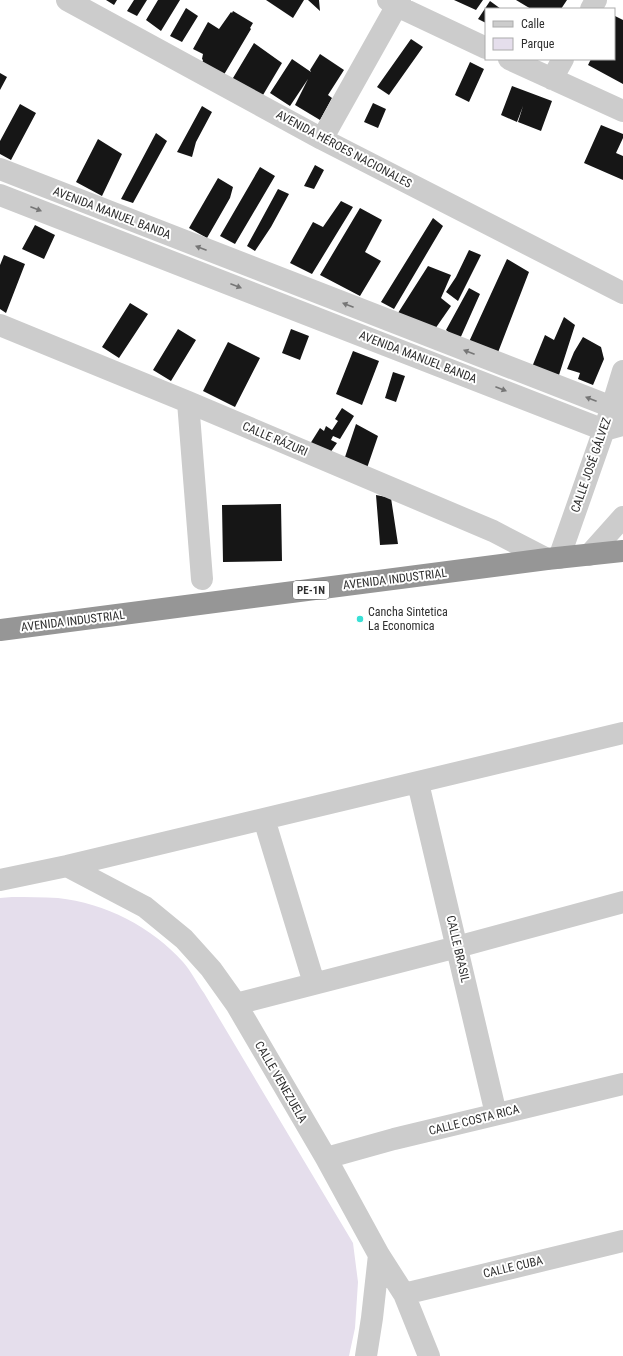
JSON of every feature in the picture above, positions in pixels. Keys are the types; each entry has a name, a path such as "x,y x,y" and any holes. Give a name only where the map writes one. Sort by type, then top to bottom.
{"highway":[{"name":"AVENIDA INDUSTRIAL","path":"0,630 623,551"}],"street":[{"name":"AVENIDA HÉROES NACIONALES","path":"67,0 322,139 623,293"},
{"path":"322,139 395,2 485,47"},
{"path":"511,60 623,111"},
{"path":"552,79 563,60"},
{"name":"AVENIDA MANUEL BANDA","path":"0,169 224,256 617,413"},
{"name":"AVENIDA MANUEL BANDA","path":"0,195 613,428"},
{"path":"213,277 224,256"},
{"name":"CALLE RÁZURI","path":"0,325 188,402 493,531 553,559"},
{"name":"CALLE JOSÉ GÁLVEZ","path":"553,559 613,428 617,413 623,371"},
{"path":"188,402 202,579"},
{"path":"589,555 623,517"},
{"path":"0,880 66,866 418,783 623,733"},
{"name":"CALLE BRASIL","path":"418,783 496,1114"},
{"path":"264,819 314,983"},
{"name":"CALLE VENEZUELA","path":"66,866 145,907 184,939 207,964 236,1004 326,1158 379,1255 404,1294 429,1356"},
{"path":"236,1004 457,947 623,902"},
{"name":"CALLE COSTA RICA","path":"326,1158 394,1139 623,1084"},
{"name":"CALLE CUBA","path":"404,1294 623,1241"},
{"path":"366,1356 379,1255"}],"green space":[{"path":"0,898 58,898 93,905 110,911 157,938 171,949 189,969 353,1243 358,1282 355,1328 349,1356 0,1356"}],"building":[{"path":"106,0 117,0 114,5"},
{"path":"134,0 147,0 137,16 127,11"},
{"path":"158,0 180,0 161,31 146,20"},
{"path":"266,0 304,0 293,18"},
{"path":"308,0 319,0 320,11"},
{"path":"454,0 483,0 476,10"},
{"path":"516,0 567,0 562,8 529,8"},
{"path":"490,1 500,8 485,8"},
{"path":"186,8 198,16 182,42 170,36"},
{"path":"485,8 485,22 478,19"},
{"path":"233,11 253,23 250,28 251,29 222,78 201,67 203,54 193,49 208,22 219,29"},
{"path":"615,16 623,20 623,84 588,65 590,60 615,60"},
{"path":"411,39 423,47 389,95 377,87"},
{"path":"254,43 282,63 263,95 230,83"},
{"path":"320,54 344,70 328,95 332,98 320,120 295,105 308,79 290,106 270,93 292,59 311,72 310,70"},
{"path":"470,62 484,69 469,102 455,95"},
{"path":"0,73 7,77 0,90"},
{"path":"512,86 552,101 541,131 518,122 523,106 517,122 501,115"},
{"path":"373,103 386,109 378,128 364,122"},
{"path":"20,104 36,113 11,160 0,154 0,141"},
{"path":"202,106 212,112 196,142 192,157 177,152"},
{"path":"601,125 623,134 623,138 616,153 623,156 623,180 584,163"},
{"path":"156,133 167,141 133,203 121,199"},
{"path":"98,139 122,154 102,196 76,182"},
{"path":"315,165 324,170 314,189 304,186"},
{"path":"260,167 275,176 235,244 220,236"},
{"path":"218,178 233,187 230,198 207,238 189,228"},
{"path":"278,189 289,194 271,227 255,251 247,246"},
{"path":"341,201 353,207 312,274 290,263 313,222 323,227"},
{"path":"360,208 382,220 365,252 381,261 360,296 320,275"},
{"path":"433,218 443,226 394,309 381,302"},
{"path":"35,225 55,235 44,259 22,249"},
{"path":"469,250 481,255 458,301 446,292 456,277"},
{"path":"4,255 25,264 6,313 0,309 0,265"},
{"path":"507,259 529,272 497,355 468,344"},
{"path":"428,266 451,275 441,298 451,306 435,329 398,313"},
{"path":"469,288 480,294 459,341 446,330"},
{"path":"130,303 148,314 119,358 102,347"},
{"path":"564,317 575,325 559,375 532,367 545,335 554,340"},
{"path":"178,329 196,340 171,381 153,370"},
{"path":"291,329 309,336 300,360 282,353"},
{"path":"583,337 601,347 604,359 593,385 578,379 580,373 567,369 574,352"},
{"path":"228,342 260,358 235,407 203,391"},
{"path":"353,351 379,361 362,405 336,394"},
{"path":"393,372 405,376 396,402 385,398"},
{"path":"342,408 354,416 340,439 333,436 331,440 337,443 330,453 310,444 320,428 324,431 326,426 332,430 338,421 335,419"},
{"path":"356,424 378,436 367,468 345,457"},
{"path":"376,495 391,498 398,544 380,545"},
{"path":"281,504 282,561 223,562 222,505"}],"place":[{"name":"Cancha Sintetica La Economica","path":"360,619"}]}
